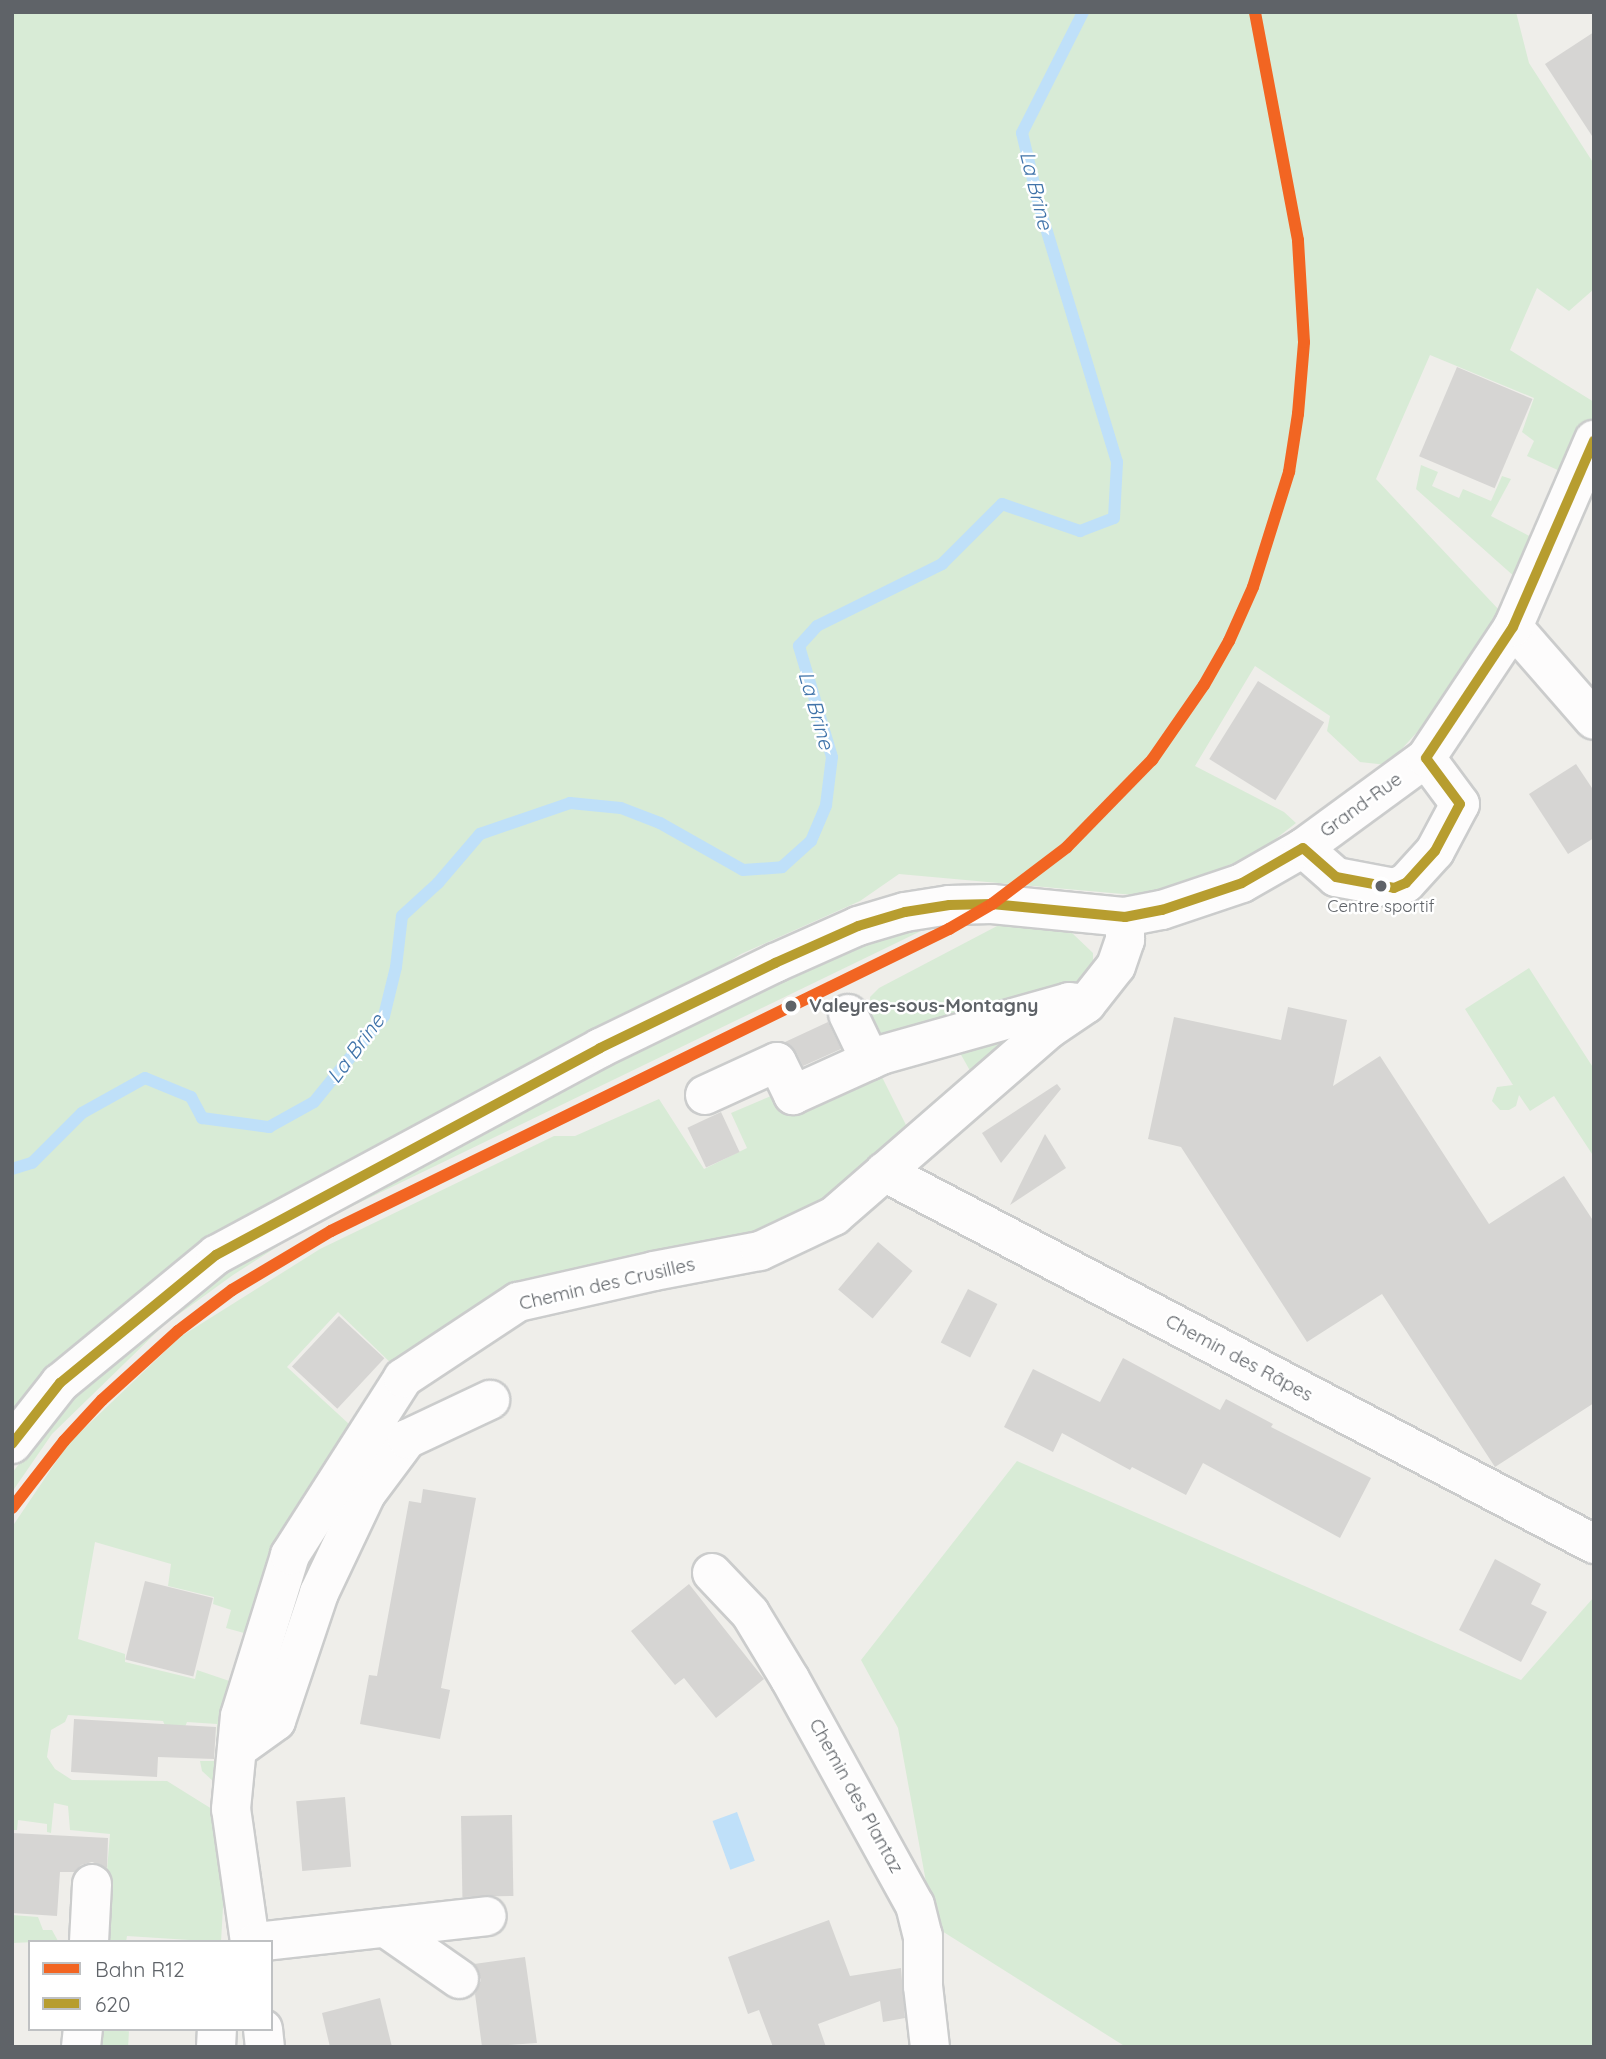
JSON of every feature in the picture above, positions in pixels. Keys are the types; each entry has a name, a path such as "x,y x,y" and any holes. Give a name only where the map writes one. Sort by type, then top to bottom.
{"street":[{"name":"Grand-Rue","path":"12,1444 60,1383 216,1255 600,1048 775,963 858,926 905,912 949,905 992,904 1125,917 1201,899 1242,883 1303,848 1426,758 1513,627 1594,440"},
{"path":"1513,627 1594,720"},
{"path":"1303,848 1336,877 1394,888 1406,883 1436,851 1460,804 1426,758"},
{"name":"Chemin des Crusilles","path":"253,1940 231,1809 240,1716 290,1555 403,1378 518,1302 654,1271 760,1251 834,1216 1049,1029 1086,1004 1116,966 1125,940 1125,917"},
{"path":"705,1095 777,1062 793,1095 870,1060 1069,1002 1086,1004"},
{"path":"848,1014 870,1060"},
{"name":"Chemin des Râpes","path":"884,1172 1594,1544"},
{"path":"237,1749 276,1721 319,1593 366,1494 407,1439 490,1400"},
{"name":"Chemin des Plantaz","path":"712,1573 750,1613 790,1679 915,1905 923,1936 923,1986 930,2047"},
{"path":"222,1940 231,1809"},
{"path":"89,1940 92,1884"},
{"path":"272,1940 486,1916"},
{"path":"386,1928 459,1979"}],"green space":[{"path":"12,12 1516,12 1529,63 1594,164 1594,289 1569,311 1537,288 1510,350 1594,402 1594,431 1573,477 1527,456 1534,441 1522,432 1534,398 1430,355 1376,479 1500,611 1431,717 1387,765 1360,762 1327,731 1330,716 1255,666 1195,766 1284,812 1296,823 1256,854 1184,883 1134,895 899,874 860,901 741,954 597,1045 214,1252 12,1439"},
{"path":"1421,465 1438,472 1432,486 1459,498 1463,489 1491,501 1502,476 1511,479 1491,516 1543,543 1525,586 1416,489"},
{"path":"923,923 921,931 305,1229 233,1275 164,1325 52,1434 12,1492 12,1473 72,1396 227,1266 609,1065 863,940"},
{"path":"999,925 1071,932 1093,953 1093,976 1076,989 895,1045 872,1027 870,997 879,988"},
{"path":"1529,968 1594,1069 1594,1157 1554,1096 1530,1111 1519,1095 1516,1106 1509,1110 1500,1110 1492,1101 1497,1087 1513,1085 1465,1009"},
{"path":"1039,1020 973,1076 955,1044"},
{"path":"878,1069 908,1129 812,1206 759,1232 653,1252 491,1294 395,1367 338,1312 287,1367 349,1424 271,1548 244,1633 226,1628 231,1610 213,1604 214,1597 168,1586 171,1564 95,1542 78,1639 125,1654 125,1662 195,1679 197,1670 247,1687 231,1785 214,1782 202,1771 200,1761 216,1761 217,1724 187,1722 185,1727 166,1728 163,1721 68,1715 65,1722 51,1730 47,1757 55,1769 72,1780 167,1781 228,1819 221,1940 127,1936 126,1940 101,1940 110,1834 70,1830 68,1806 54,1803 51,1833 47,1832 47,1824 18,1820 17,1830 12,1830 12,1527 68,1444 180,1337 320,1249 554,1136 575,1136 659,1099 704,1169 747,1148 731,1113 771,1096 783,1114"},
{"path":"1017,1461 1521,1680 1594,1597 1594,2047 1126,2047 934,1926 898,1728 861,1660"},
{"path":"12,1915 38,1917 43,1930 52,1930 57,1940 28,1940 28,1942 12,1943"},
{"path":"86,2031 129,2031 128,2047 85,2047"}],"water":[{"path":"737,1812 755,1861 730,1870 713,1821"}],"building":[{"path":"1594,32 1594,139 1545,64"},
{"path":"1457,367 1532,399 1495,488 1419,456"},
{"path":"1258,681 1324,722 1275,800 1209,759"},
{"path":"1576,764 1594,791 1594,838 1568,854 1529,794"},
{"path":"1288,1007 1347,1020 1333,1086 1380,1056 1489,1224 1564,1176 1594,1222 1594,1403 1495,1467 1382,1294 1307,1342 1181,1147 1148,1139 1174,1017 1281,1040"},
{"path":"828,1022 841,1049 803,1066 796,1052 785,1042"},
{"path":"1057,1084 1061,1089 1001,1163 982,1133"},
{"path":"721,1112 740,1152 706,1168 687,1128"},
{"path":"1045,1134 1066,1168 1010,1205"},
{"path":"878,1242 912,1271 873,1318 838,1289"},
{"path":"968,1289 997,1304 970,1357 941,1342"},
{"path":"339,1316 384,1358 337,1409 292,1366"},
{"path":"1123,1358 1220,1410 1226,1399 1273,1424 1271,1427 1371,1478 1340,1538 1203,1463 1186,1495 1132,1467 1130,1470 1062,1433 1053,1452 1004,1427 1033,1369 1100,1402"},
{"path":"423,1489 476,1498 441,1688 450,1690 440,1739 360,1724 369,1675 377,1676 409,1501 421,1503"},
{"path":"1495,1559 1541,1584 1531,1604 1547,1612 1521,1662 1459,1630"},
{"path":"145,1581 213,1598 193,1677 125,1660"},
{"path":"689,1584 764,1679 716,1718 684,1678 675,1685 631,1631"},
{"path":"74,1719 216,1727 214,1759 158,1757 157,1777 71,1772"},
{"path":"345,1797 351,1867 302,1871 296,1801"},
{"path":"512,1815 513,1896 462,1897 461,1816"},
{"path":"12,1833 108,1838 107,1868 92,1862 81,1865 74,1872 60,1872 57,1916 12,1913"},
{"path":"829,1920 850,1976 901,1968 905,2018 883,2022 880,2001 818,2024 826,2047 773,2047 759,2010 748,2014 728,1957"},
{"path":"525,1957 537,2043 482,2047 475,1994 481,1980 474,1964"},
{"path":"380,1998 392,2047 330,2047 322,2013"}],"waterway":[{"name":"La Brine","path":"12,1169 32,1163 82,1113 145,1078 191,1097 202,1118 269,1127 314,1102 384,1016 396,967 402,916 438,883 480,834 570,803 621,808 660,823 743,870 782,867 811,841 826,805 832,757 799,646 817,626 942,564 1002,504 1080,531 1114,518 1117,462 1040,209 1022,133 1083,12"}],"rail line":[{"name":"R12","path":"12,1508 64,1441 102,1400 178,1331 232,1290 331,1231 949,929 992,904 1067,847 1152,760 1204,685 1229,641 1253,587 1289,472 1298,414 1304,342 1298,240 1255,12"}],"transit line":[{"name":"620","path":"1426,758 1513,627 1594,441"},
{"name":"620","path":"1303,848 1336,877 1394,888 1406,883 1435,851 1460,804 1426,758"},
{"name":"620","path":"12,1444 60,1383 216,1255 600,1048 775,963 858,926 905,912 949,905 992,904 1125,917 1162,910 1242,883 1303,848"}],"place":[{"name":"Centre sportif","path":"1381,886"},
{"name":"Valeyres-sous-Montagny","path":"791,1006"}]}
